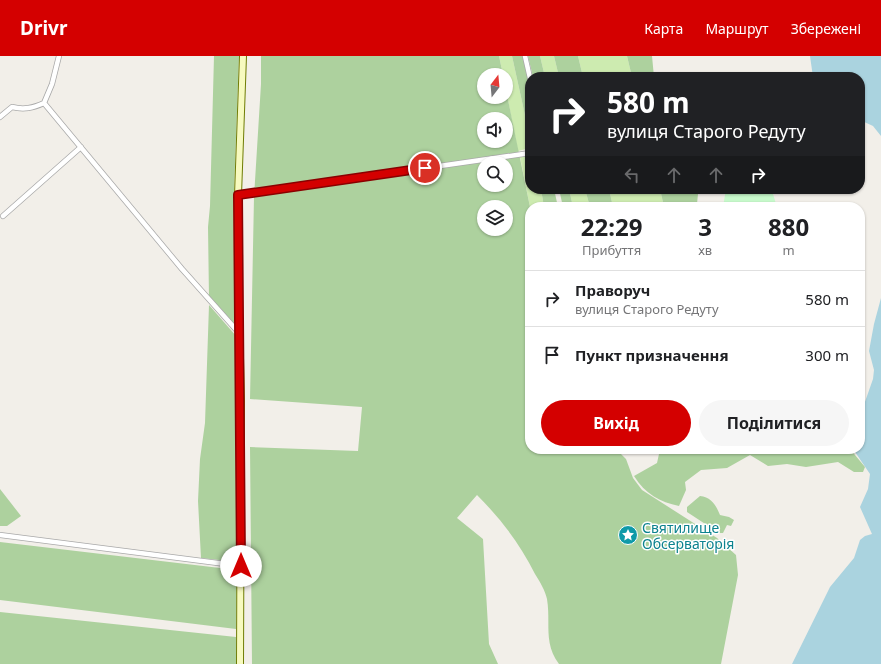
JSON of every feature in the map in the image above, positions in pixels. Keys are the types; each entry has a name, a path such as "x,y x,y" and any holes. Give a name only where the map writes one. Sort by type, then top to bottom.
{"main road":[{"path":"240,664 241,566 238,195 243,56"}],"street":[{"path":"0,117 12,107 22,109 32,108 44,103 52,84 59,56"},
{"path":"525,56 529,72"},
{"path":"44,103 182,269 240,334"},
{"path":"3,216 81,147"},
{"path":"238,195 525,153"},
{"path":"0,535 241,566"}],"green space":[{"path":"214,56 239,56 234,192 234,325 209,298 208,227 210,206"},
{"path":"261,56 499,56 502,68 477,68 477,104 509,104 511,112 477,112 477,148 513,148 513,124 525,183 525,194 527,194 529,202 525,202 525,454 621,454 626,459 633,478 642,490 717,538 736,555 738,575 721,664 559,664 554,656 549,641 548,608 544,589 516,542 494,513 477,495 457,518 483,539 489,644 498,664 252,664 250,447 358,451 362,407 250,399 254,197 261,84"},
{"path":"499,56 512,56 525,115 525,149 518,151 513,126 513,112 510,112 509,104 513,104 513,68 502,68"},
{"path":"512,56 523,56 527,72 525,72 525,115"},
{"path":"528,56 540,56 544,72 532,72"},
{"path":"540,56 554,56 558,72 544,72"},
{"path":"554,56 578,56 582,72 558,72"},
{"path":"578,56 627,56 631,72 582,72"},
{"path":"627,56 652,56 654,72 631,72"},
{"path":"525,156 525,182 520,157"},
{"path":"527,194 542,194 543,202 529,202"},
{"path":"542,194 555,194 557,202 543,202"},
{"path":"560,194 570,194 572,202 562,202"},
{"path":"570,194 586,194 589,202 572,202"},
{"path":"586,194 610,194 612,202 589,202"},
{"path":"610,194 661,194 663,202 612,202"},
{"path":"661,194 698,194 697,202 663,202"},
{"path":"725,194 773,194 775,202 724,202"},
{"path":"209,305 237,337 238,562 201,558 198,501 200,459 205,423"},
{"path":"659,454 854,454 865,467 863,472 854,472 838,462 806,467 787,464 768,466 750,455 727,468 701,470 685,482 686,490 679,506 659,499 648,492 634,476 657,463"},
{"path":"0,489 21,516 7,526 0,526"},
{"path":"700,496 713,502 720,515 734,520 731,526 727,525 723,533 719,533 687,512 687,507"},
{"path":"0,542 237,570 236,629 0,600"},
{"path":"0,612 236,637 236,664 0,664"}],"water":[{"path":"810,56 881,56 881,136 873,126 865,122 865,72 812,72"},
{"path":"881,298 881,664 792,664 830,587 854,558 860,540 865,536 872,534 860,507 868,489 870,474 856,454 865,454 865,402 873,379 874,370 869,351"}],"place":[{"name":"Святилище Обсерваторія","path":"628,535"}],"route":[{"path":"241,566 241,401 238,195 425,168"}]}
